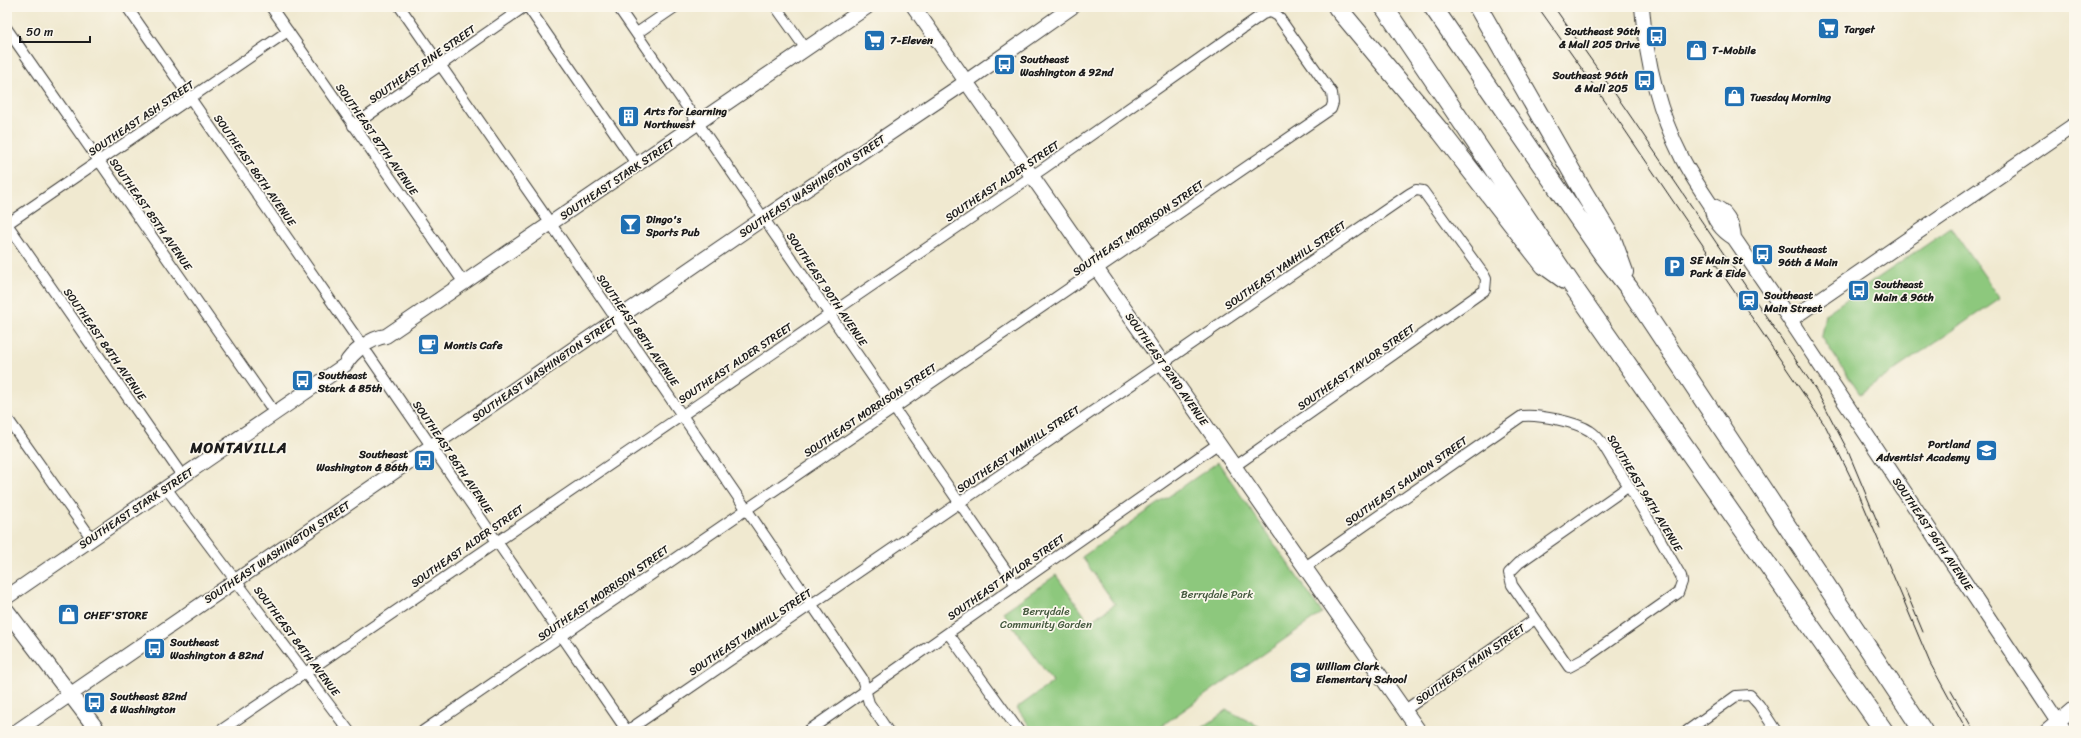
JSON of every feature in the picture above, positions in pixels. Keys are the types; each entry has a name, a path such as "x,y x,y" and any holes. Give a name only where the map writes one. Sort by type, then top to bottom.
{"highway":[{"path":"1337,7 1441,132 1544,265 1572,285"},
{"path":"1384,7 1572,285 1884,731"},
{"path":"1433,7 1604,256 1629,288 1923,731"},
{"path":"1478,7 1584,193 1612,239 1629,288"}],"main road":[{"name":"SOUTHEAST STARK STREET","path":"7,597 345,365 354,364 366,351 383,344 386,336 867,7"},
{"name":"SOUTHEAST 92ND AVENUE","path":"914,7 1419,731"},
{"name":"SOUTHEAST WASHINGTON STREET","path":"17,731 764,218 966,82 1072,7"},
{"name":"SOUTHEAST 96TH AVENUE","path":"1642,7 1646,45 1659,103 1682,158 1711,205 1720,208 1733,226 1734,238 2061,726"},
{"path":"1790,320 2074,125"},
{"path":"7,611 98,731"},
{"path":"2047,731 2061,726 2074,708"}],"street":[{"name":"SOUTHEAST 86TH AVENUE","path":"127,7 432,446 627,731"},
{"name":"SOUTHEAST 87TH AVENUE","path":"271,7 464,283"},
{"name":"SOUTHEAST 88TH AVENUE","path":"400,7 682,414 862,678 869,703 888,731"},
{"name":"SOUTHEAST PINE STREET","path":"353,126 524,7"},
{"path":"528,7 637,165"},
{"name":"SOUTHEAST 90TH AVENUE","path":"618,7 1016,585"},
{"path":"637,33 675,7"},
{"path":"776,7 806,49"},
{"name":"SOUTHEAST ALDER STREET","path":"220,731 1031,175 1263,14 1271,12 1278,16 1331,91 1333,97 1331,109"},
{"name":"SOUTHEAST 85TH AVENUE","path":"7,29 275,413"},
{"name":"SOUTHEAST ASH STREET","path":"7,224 288,32"},
{"name":"SOUTHEAST MORRISON STREET","path":"422,731 746,508 1098,270 1331,109"},
{"name":"SOUTHEAST YAMHILL STREET","path":"627,731 1416,190 1423,191 1484,275 1486,284"},
{"name":"SOUTHEAST 84TH AVENUE","path":"7,224 183,476"},
{"name":"SOUTHEAST TAYLOR STREET","path":"1235,466 1480,295 1485,290 1486,284"},
{"name":"SOUTHEAST 94TH AVENUE","path":"1522,416 1532,414 1578,425 1590,431 1598,439 1629,486 1681,576 1680,590 1678,594 1584,659 1569,667 1535,619"},
{"name":"SOUTHEAST SALMON STREET","path":"1305,567 1522,416"},
{"path":"7,418 92,539"},
{"name":"SOUTHEAST TAYLOR STREET","path":"808,731 1219,443"},
{"path":"1535,619 1512,585 1509,573 1519,563 1629,486"},
{"name":"SOUTHEAST 84TH AVENUE","path":"166,488 349,731"},
{"name":"SOUTHEAST MAIN STREET","path":"1405,710 1535,619"},
{"path":"948,633 1019,731"},
{"path":"1686,731 1736,696 1750,695 1759,705 1776,731"}],"green space":[{"path":"1951,228 2000,298 1860,394 1821,336 1825,314"},
{"name":"Berrydale Park","path":"1218,462 1322,613 1154,731 1033,731 1017,708 1053,682 1003,612 1056,575 1089,622 1115,604 1082,557"},
{"path":"1227,710 1268,731 1198,731"}],"tram line":[{"path":"1538,7 1614,114 1826,427 1858,492 1930,663 1967,731"},
{"path":"1554,7 1625,108 1816,390 1847,449 1880,528"},
{"path":"1905,589 1923,632"},
{"path":"1951,691 1974,731"}],"place":[{"name":"Target","path":"1828,29"},
{"name":"Southeast 96th & Mall 205 Drive","path":"1656,37"},
{"name":"7-Eleven","path":"875,40"},
{"name":"T-Mobile","path":"1697,50"},
{"name":"Southeast Washington & 92nd","path":"1004,65"},
{"name":"Southeast 96th & Mall 205","path":"1644,81"},
{"name":"Tuesday Morning","path":"1734,97"},
{"name":"Arts for Learning Northwest","path":"629,117"},
{"name":"Dingo's Sports Pub","path":"630,225"},
{"name":"Southeast 96th & Main","path":"1762,255"},
{"name":"SE Main St Park & Eide","path":"1675,266"},
{"name":"Southeast Main & 96th","path":"1858,290"},
{"name":"Southeast Main Street","path":"1748,301"},
{"name":"Montis Cafe","path":"428,345"},
{"name":"Southeast Stark & 85th","path":"302,381"},
{"name":"Portland Adventist Academy","path":"1986,450"},
{"name":"Southeast Washington & 86th","path":"424,460"},
{"name":"CHEF'STORE","path":"68,615"},
{"name":"Southeast Washington & 82nd","path":"154,648"},
{"name":"William Clark Elementary School","path":"1301,672"},
{"name":"Southeast 82nd & Washington","path":"95,702"}],"district":[{"name":"MONTAVILLA","path":"239,448"}],"park label":[{"name":"Berrydale Community Garden","path":"1046,617"}]}
